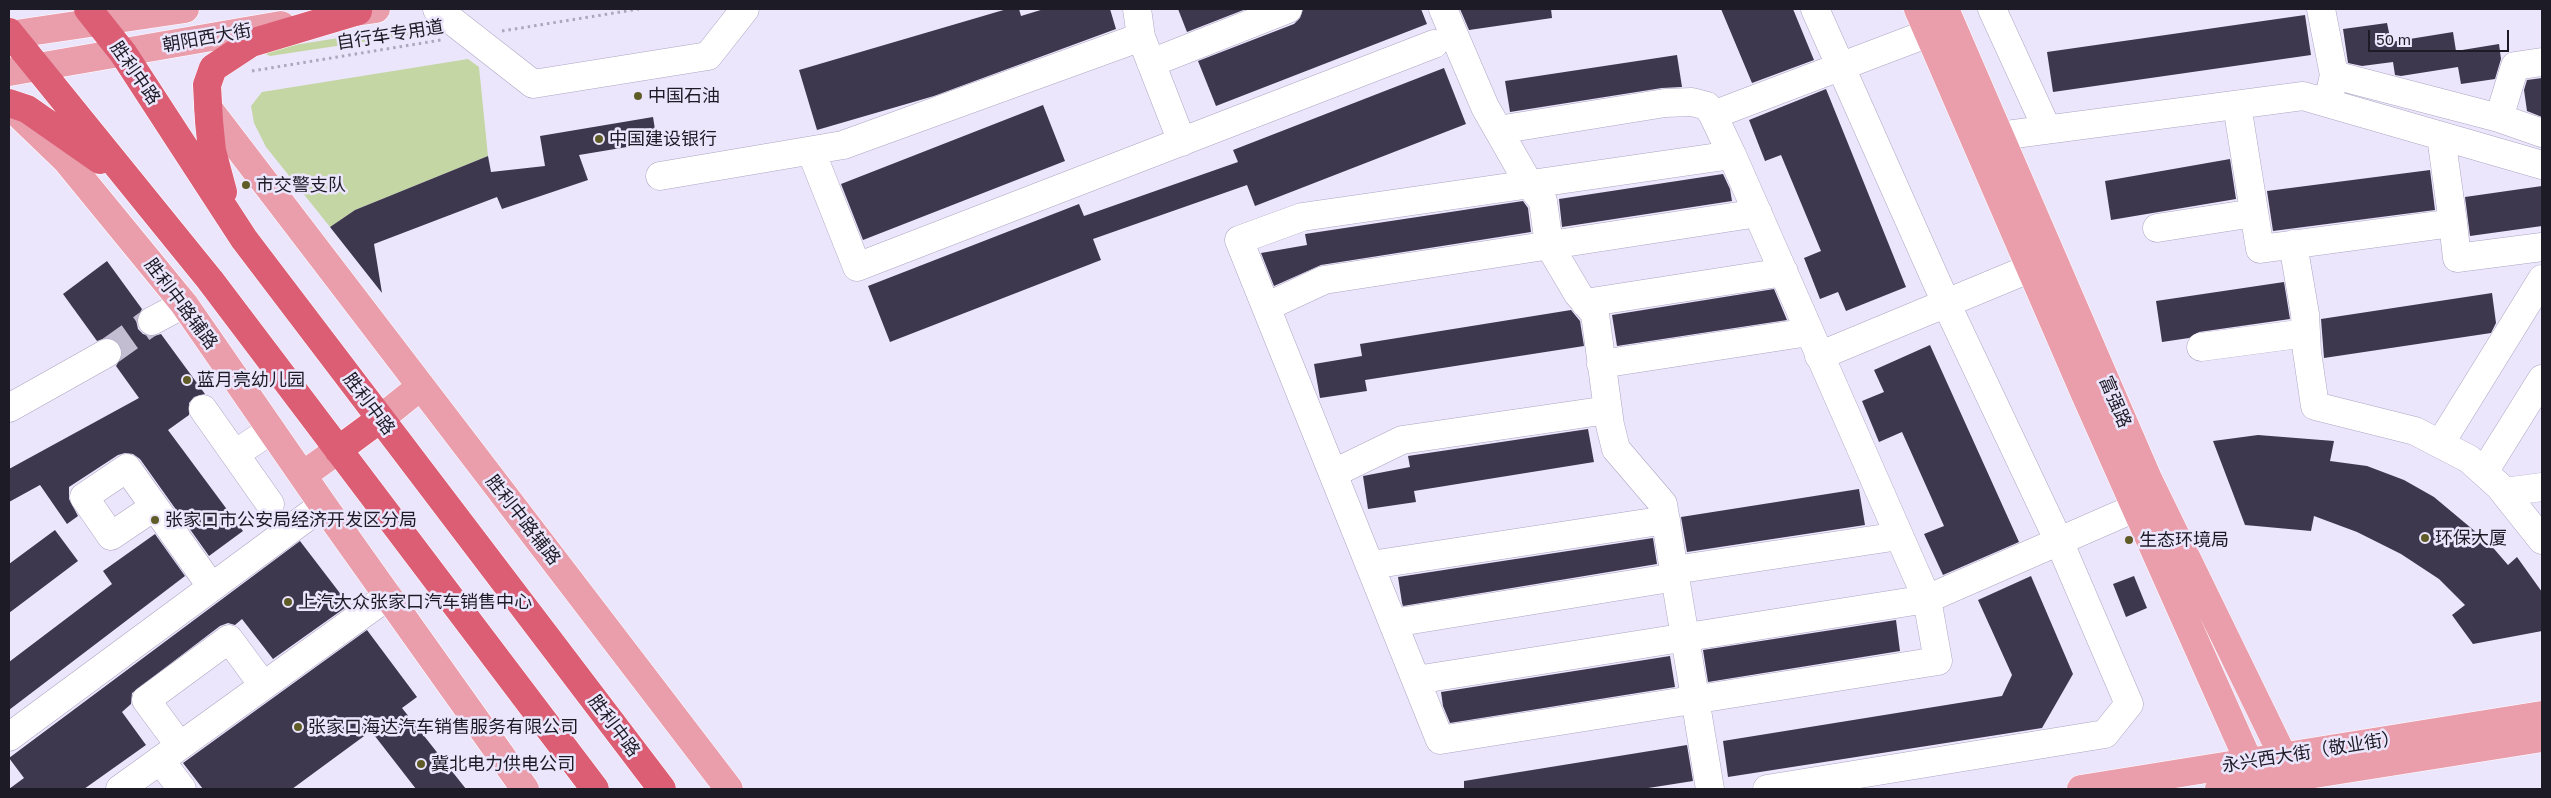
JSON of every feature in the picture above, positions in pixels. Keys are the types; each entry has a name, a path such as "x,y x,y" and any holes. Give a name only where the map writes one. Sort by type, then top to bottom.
{"highway":[{"path":"244,239 221,186 212,151 207,85 214,68 251,43 367,10"},
{"name":"胜利中路","path":"93,15 123,53 244,239 662,789"},
{"path":"9,34 210,280 595,789"},
{"path":"9,103 27,108 133,185"},
{"path":"338,450 380,419"}],"main road":[{"name":"朝阳西大街","path":"9,34 93,15 185,9"},
{"name":"富强路","path":"1945,9 2149,482 2291,775"},
{"name":"朝阳西大街","path":"9,72 367,10"},
{"name":"富强路","path":"1923,21 2255,778"},
{"name":"胜利中路辅路","path":"9,103 66,160 184,304 323,505 525,789"},
{"name":"胜利中路辅路","path":"208,108 729,789"},
{"path":"184,304 210,280"},
{"path":"380,419 420,387"},
{"path":"303,475 338,450"},
{"name":"永兴西大街（敬业街）","path":"2291,775 2542,715"},
{"name":"永兴西大街（敬业街）","path":"2081,789 2291,775 2542,738"},
{"name":"永兴西大街（敬业街）","path":"2218,789 2255,778"}],"street":[{"path":"437,9 533,84 708,56 745,9"},
{"path":"1137,9 1141,37 1182,142"},
{"path":"1151,63 1288,9"},
{"path":"1443,9 1485,108 1529,184 1542,201 1549,245 1585,303 1595,314 1608,410 1616,449 1663,504 1710,789"},
{"path":"1767,789 2105,734 2129,704 2058,541 1946,303 1815,9"},
{"path":"1992,9 2048,129"},
{"path":"2321,9 2334,75 2329,103"},
{"path":"1713,115 1841,67 1923,21"},
{"path":"660,176 843,145 1141,37"},
{"path":"810,151 857,267 1434,44"},
{"path":"2499,118 2515,66 2542,62"},
{"path":"2334,75 2499,118 2542,133"},
{"path":"1999,136 2303,96 2542,165"},
{"path":"1498,130 1665,103 1692,102 1707,106 1732,154 1927,600 1938,661 1440,740 1239,240 1302,217 1732,154"},
{"path":"2237,105 2260,249 2453,223"},
{"path":"2441,136 2458,258 2542,247"},
{"path":"1266,307 1324,280 1758,213"},
{"path":"2157,228 2254,213"},
{"path":"2293,244 2305,314 2314,406 2415,432 2469,459 2499,486 2542,540"},
{"path":"1602,364 1814,344 1946,303 2030,268"},
{"path":"1585,303 1784,272"},
{"path":"2440,444 2542,279"},
{"path":"152,322 184,304"},
{"path":"2201,347 2306,332"},
{"path":"9,408 106,353"},
{"path":"2484,472 2542,379"},
{"path":"203,409 270,504"},
{"path":"1334,473 1402,440 1608,410"},
{"path":"235,454 271,430"},
{"path":"2512,491 2542,487"},
{"path":"9,737 323,505"},
{"path":"154,507 211,586"},
{"path":"1416,680 1927,600 2136,508"},
{"path":"1371,565 1666,520"},
{"path":"1394,623 1899,536"},
{"path":"120,789 388,596"},
{"path":"182,789 170,753 146,700 229,639 263,685"}],"path":[{"name":"自行车专用道","path":"246,72 639,9"}],"green space":[{"path":"420,25 424,28 423,33 270,56 266,54 269,49"},
{"path":"468,59 479,67 488,156 355,210 330,227 266,147 254,123 251,106 262,92"}],"building":[{"path":"1007,9 1019,9 1021,16 1044,9 1110,9 1116,29 934,96 817,130 799,70"},
{"path":"1178,9 1246,9 1187,32"},
{"path":"1303,9 1421,9 1427,24 1216,106 1198,61 1294,24 1300,18"},
{"path":"1460,9 1551,9 1552,18 1469,30"},
{"path":"1721,9 1793,9 1814,60 1752,83"},
{"path":"2305,15 2311,55 2053,92 2047,52"},
{"path":"2387,23 2391,42 2453,32 2456,51 2499,44 2501,59 2495,79 2461,84 2458,67 2401,76 2395,75 2393,62 2362,66 2348,63 2343,29"},
{"path":"1677,55 1682,87 1662,88 1510,112 1505,81"},
{"path":"1444,68 1466,124 1255,206 1247,185 1093,239 1101,260 890,342 868,286 1079,204 1084,216 1238,162 1233,150"},
{"path":"2542,78 2542,117 2527,111 2524,90 2527,80"},
{"path":"1826,89 1906,287 1846,311 1838,292 1820,299 1804,258 1821,251 1781,155 1765,161 1749,120"},
{"path":"1043,105 1065,161 863,240 841,184"},
{"path":"653,117 657,142 579,155 588,180 502,209 497,197 374,244 382,293 330,227 355,210 488,156 491,172 545,166 540,136"},
{"path":"2230,159 2236,199 2111,220 2105,181"},
{"path":"2430,170 2435,210 2273,231 2267,191"},
{"path":"1723,174 1730,189 1732,201 1562,227 1559,199"},
{"path":"2542,186 2542,226 2470,236 2465,197"},
{"path":"1523,201 1528,208 1531,232 1321,265 1274,286 1261,253 1307,245 1305,234"},
{"path":"107,261 142,309 136,320 138,329 143,334 151,337 161,334 205,394 194,397 189,403 189,415 168,430 243,531 209,556 140,459 133,454 125,453 118,455 69,487 69,499 78,516 67,524 40,485 9,502 9,469 139,398 116,366 123,354 120,345 108,337 97,341 63,294"},
{"path":"2284,282 2290,319 2199,332 2189,338 2162,342 2156,301"},
{"path":"1774,289 1787,320 1617,346 1612,315"},
{"path":"2492,293 2496,323 2491,333 2324,358 2321,319"},
{"path":"1571,310 1580,321 1584,346 1365,380 1367,391 1320,398 1314,364 1362,356 1360,344"},
{"path":"1930,345 2019,542 1943,575 1924,534 1944,526 1902,432 1879,442 1862,401 1884,392 1874,370"},
{"path":"1588,429 1594,462 1414,491 1416,502 1368,509 1363,476 1410,467 1408,456"},
{"name":"环保大厦","path":"2258,435 2334,441 2330,461 2367,466 2404,480 2434,497 2489,543 2508,565 2517,557 2542,592 2542,631 2473,644 2452,615 2465,605 2439,579 2401,554 2357,532 2314,516 2311,531 2245,525 2213,441"},
{"path":"1859,489 1865,525 1687,552 1681,517"},
{"path":"55,530 78,561 9,613 9,564"},
{"path":"155,534 185,576 9,710 9,662 112,584 103,571"},
{"path":"1653,538 1657,564 1403,606 1402,603 1398,577"},
{"path":"300,541 349,605 273,659 242,619 235,625 228,623 220,626 132,693 131,704 122,712 146,745 84,789 9,789 24,778 9,758"},
{"path":"2031,576 2073,674 2042,728 1728,777 1723,741 2002,696 2012,675 1978,600"},
{"path":"2134,576 2147,608 2126,617 2113,584"},
{"path":"1896,620 1900,651 1708,682 1703,650"},
{"name":"张家口海达汽车销售服务有限公司","path":"367,630 417,697 402,708 466,789 416,789 371,731 292,789 203,789 183,763"},
{"path":"1670,656 1675,687 1450,723 1443,706 1441,692"},
{"path":"1687,745 1693,781 1642,789 1464,789 1464,781"}],"tunnel":[{"path":"107,353 152,321"}],"place":[{"name":"中国石油","path":"638,96"},
{"name":"中国建设银行","path":"599,139"},
{"name":"市交警支队","path":"246,185"},
{"name":"蓝月亮幼儿园","path":"187,380"},
{"name":"张家口市公安局经济开发区分局","path":"155,520"},
{"name":"环保大厦","path":"2425,538"},
{"name":"生态环境局","path":"2129,540"},
{"name":"上汽大众张家口汽车销售中心","path":"288,602"},
{"name":"张家口海达汽车销售服务有限公司","path":"298,727"},
{"name":"冀北电力供电公司","path":"421,764"}]}
